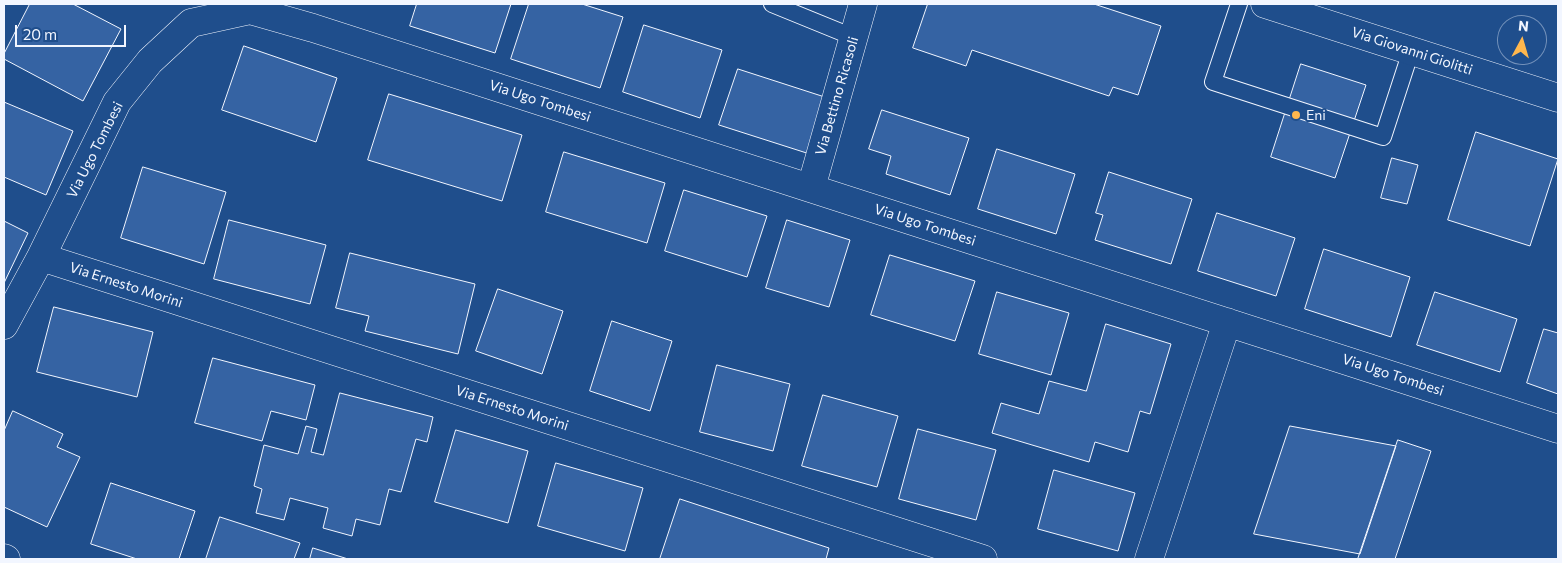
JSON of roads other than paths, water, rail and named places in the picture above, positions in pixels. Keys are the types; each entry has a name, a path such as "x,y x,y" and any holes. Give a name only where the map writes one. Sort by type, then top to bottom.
{"street":[{"name":"Via Bettino Ricasoli","path":"811,188 863,4"},
{"name":"Via Giovanni Giolitti","path":"1265,4 1305,10 1411,51 1558,98"},
{"name":"Via Ugo Tombesi","path":"4,325 41,258 117,102 150,61 191,23 250,10 313,28 1558,429"},
{"name":"Via Ernesto Morini","path":"41,258 983,559"},
{"path":"1149,559 1228,322"}],"lane":[{"path":"772,4 854,37"},
{"path":"1239,4 1213,82 1383,137 1411,51"}],"place":[{"name":"Eni","path":"1296,115"}]}
